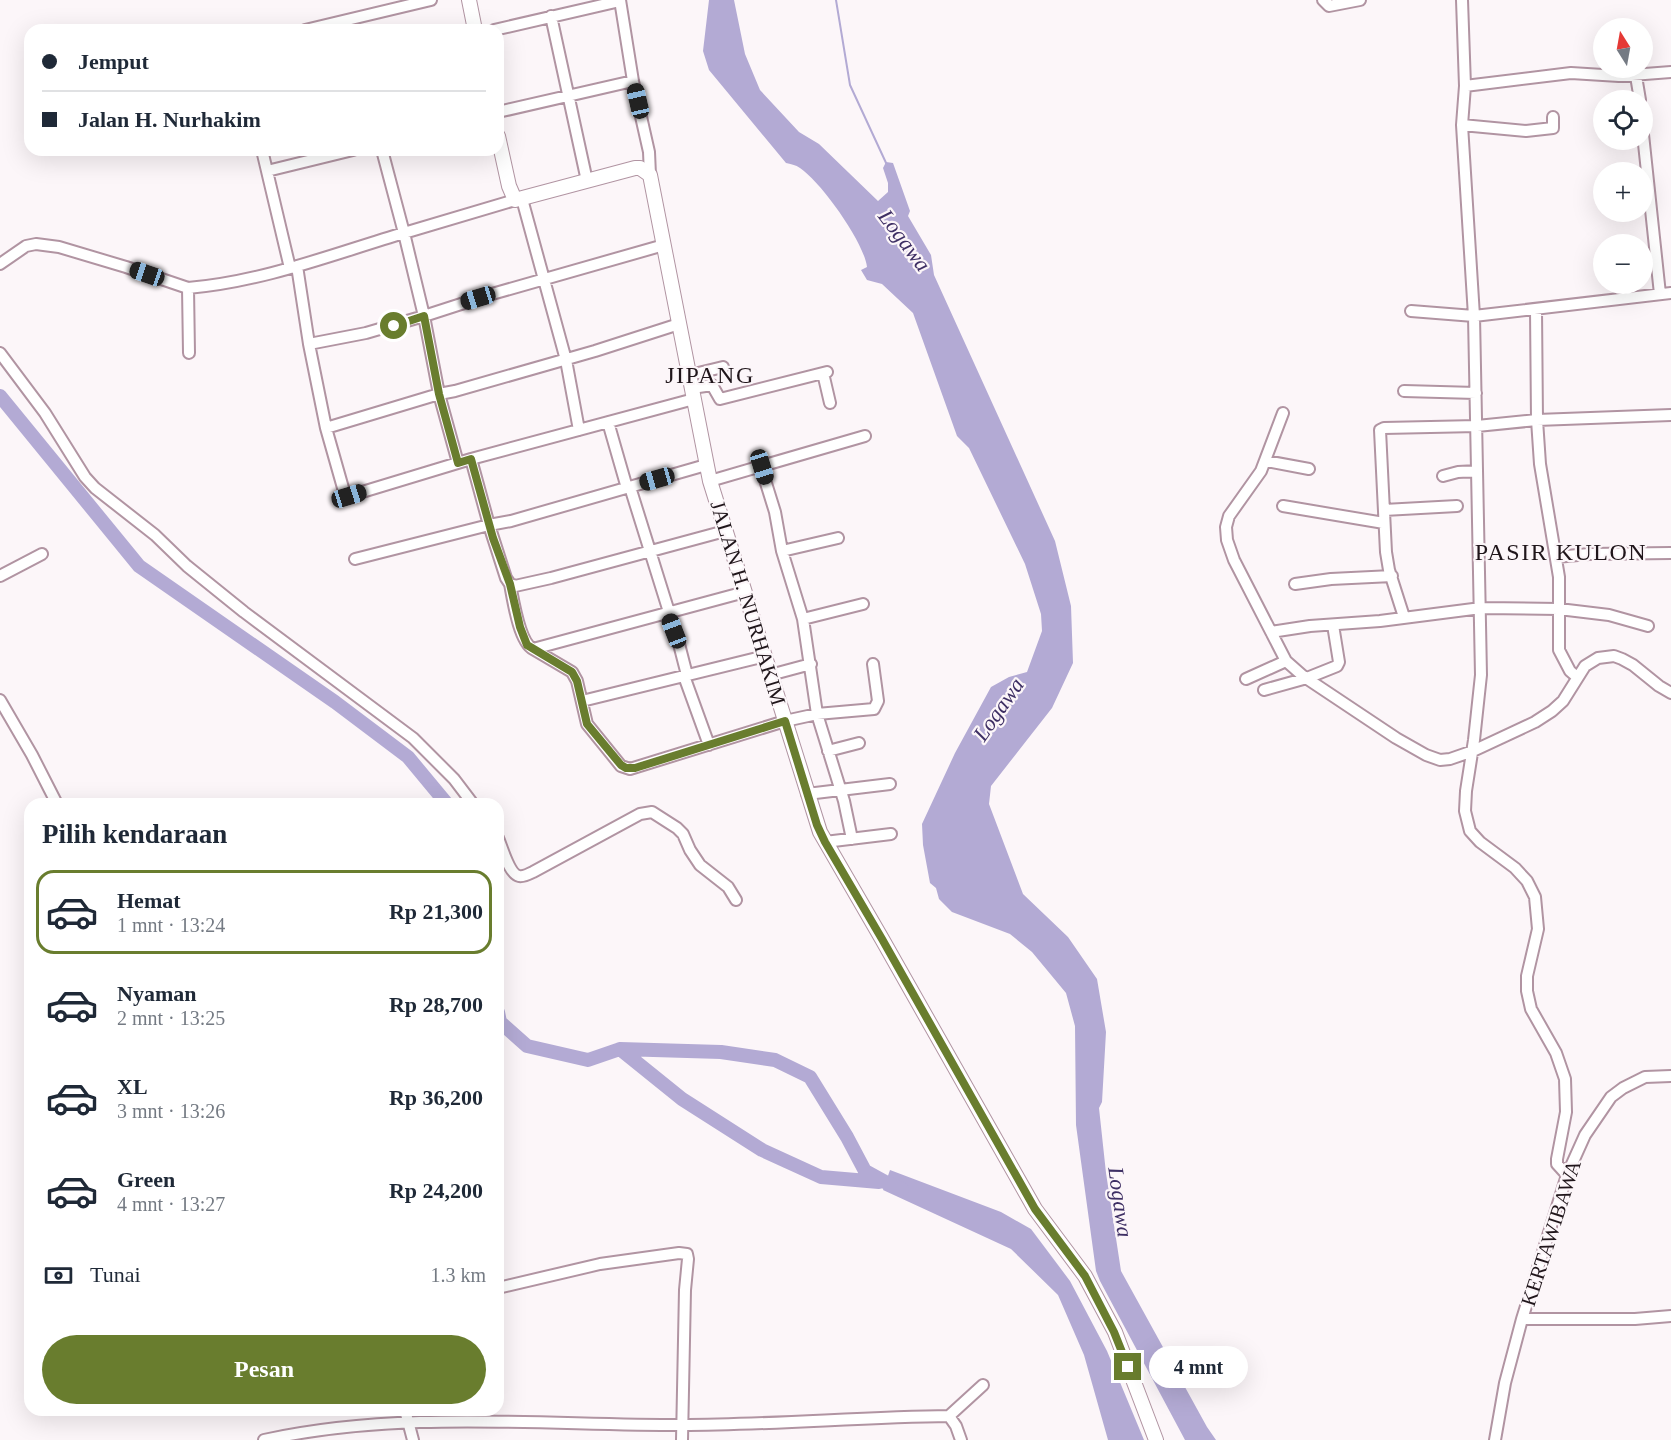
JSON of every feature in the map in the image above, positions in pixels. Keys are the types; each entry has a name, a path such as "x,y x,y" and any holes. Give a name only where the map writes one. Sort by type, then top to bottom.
{"main road":[{"path":"469,0 474,24"},
{"path":"502,156 509,186 519,199 640,168 650,175"},
{"name":"JALAN H. NURHAKIM","path":"650,175 710,482 807,794 825,842 1035,1209 1085,1276 1114,1332 1156,1440"}],"street":[{"path":"330,24 431,0"},
{"path":"504,28 620,0 633,81 649,152 650,175"},
{"path":"1323,0 1329,6 1360,0"},
{"path":"1462,0 1465,86 1462,125 1474,316 1481,608 1481,683 1464,801 1470,831 1480,842 1515,867 1527,881 1535,897 1538,929 1527,976 1527,991 1531,1009 1556,1053 1565,1079 1566,1112 1557,1164 1567,1175"},
{"path":"551,16 588,181"},
{"path":"1653,74 1671,72"},
{"path":"1465,86 1571,73 1593,74"},
{"path":"504,111 633,81"},
{"path":"1462,125 1509,131 1543,130 1553,128 1553,117"},
{"path":"1411,311 1474,316 1666,294 1646,150"},
{"path":"263,156 293,267 326,428 346,496 608,422 692,387 723,367"},
{"path":"267,171 328,156"},
{"path":"384,156 424,316 439,394 458,463"},
{"path":"0,264 26,246 36,244 59,247 188,288 240,280 293,267 519,199 545,279 566,360 579,430"},
{"path":"309,344 366,333 664,245"},
{"path":"188,288 189,353"},
{"path":"1536,310 1537,420 1541,475 1559,577 1559,650 1574,675"},
{"path":"326,428 439,394 566,360 679,324"},
{"path":"0,353 45,413 85,477 95,488 155,535 187,566 413,738 454,779 468,798"},
{"path":"692,387 712,385 720,399 825,372 830,403"},
{"path":"1404,391 1476,393"},
{"path":"1283,413 1275,431 1270,462 1229,516 1226,527 1229,548 1274,631 1286,661 1294,669 1310,677 1339,701 1426,755 1444,760 1534,722 1552,711 1563,700 1574,675 1598,658 1614,656 1633,665 1671,693"},
{"path":"1404,617 1389,570 1384,523 1380,430 1419,426 1477,426 1537,420 1671,415"},
{"path":"608,422 679,644 685,676 709,745"},
{"path":"710,482 865,436"},
{"path":"471,459 527,645 572,672 577,681 587,724 604,746 626,768 635,768 785,721 817,714 870,710 876,707 878,701 873,664"},
{"path":"1270,462 1309,469"},
{"path":"355,559 489,525 706,465"},
{"path":"762,467 775,512 782,551 803,619 817,714 840,789 852,839"},
{"path":"1443,476 1477,471"},
{"path":"1283,506 1384,523"},
{"path":"1384,510 1457,506"},
{"path":"510,584 515,586 551,578 725,531"},
{"path":"782,551 838,538"},
{"path":"1556,556 1671,553"},
{"path":"0,576 42,554"},
{"path":"1294,584 1331,579 1392,576"},
{"path":"533,649 745,592"},
{"path":"803,619 863,604"},
{"path":"1274,631 1481,608 1559,609 1609,615 1648,626"},
{"path":"1264,690 1310,677 1338,664 1333,625"},
{"path":"582,701 765,656"},
{"path":"1246,680 1286,661"},
{"path":"770,675 811,664"},
{"path":"0,700 54,798"},
{"path":"828,751 859,743"},
{"path":"807,794 890,783"},
{"path":"504,852 511,869 520,876 533,872 640,814 652,812 683,834 700,865 728,887 736,900"},
{"path":"825,842 891,834"},
{"name":"KERTAWIBAWA","path":"1495,1440 1505,1383 1522,1318 1567,1175 1585,1135 1611,1097 1645,1077 1671,1076"},
{"path":"504,1287 611,1263 679,1253 687,1254 682,1440"},
{"path":"1522,1318 1635,1319 1671,1316"},
{"path":"264,1440 321,1430 408,1422 683,1425 949,1416 983,1385"},
{"path":"406,1416 413,1440"},
{"path":"949,1416 961,1440"}],"water":[{"name":"Logawa","path":"709,0 734,0 745,54 760,90 799,132 819,144 878,201 888,192 888,183 883,168 886,162 893,163 910,211 908,216 931,255 934,275 1055,541 1071,606 1073,663 1052,708 991,786 989,804 1023,894 1068,937 1097,979 1106,1032 1102,1102 1099,1108 1121,1271 1216,1440 1185,1440 1096,1271 1076,1125 1075,1026 1066,993 1032,952 1010,934 952,912 939,899 936,888 930,883 923,845 922,824 955,753 991,687 1009,677 1027,672 1042,631 1041,614 1025,564 969,448 957,436 913,313 882,284 867,280 861,270 867,267 864,256 850,228 830,199 809,175 795,165 786,163 709,70 703,51"},
{"path":"890,1170 1001,1212 1031,1229 1070,1281 1107,1351 1144,1440 1108,1440 1084,1355 1058,1295 1011,1249 883,1190"}],"waterway":[{"path":"836,0 850,85 887,165"},
{"path":"0,396 139,566 335,702 408,757 442,798"},
{"path":"504,1026 527,1046 588,1060 620,1049 721,1052 775,1060 810,1077 865,1171 902,1189"},
{"path":"620,1049 682,1099 762,1150 821,1177 879,1182"}],"district":[{"name":"JIPANG","path":"710,375"},
{"name":"PASIR KULON","path":"1561,552"}],"route":[{"path":"394,326 424,316 439,394 458,463 471,459 527,645 572,672 577,681 587,724 621,765 630,769 635,768 785,721 817,825 825,842 1035,1209 1085,1276 1114,1332 1128,1367"}]}
